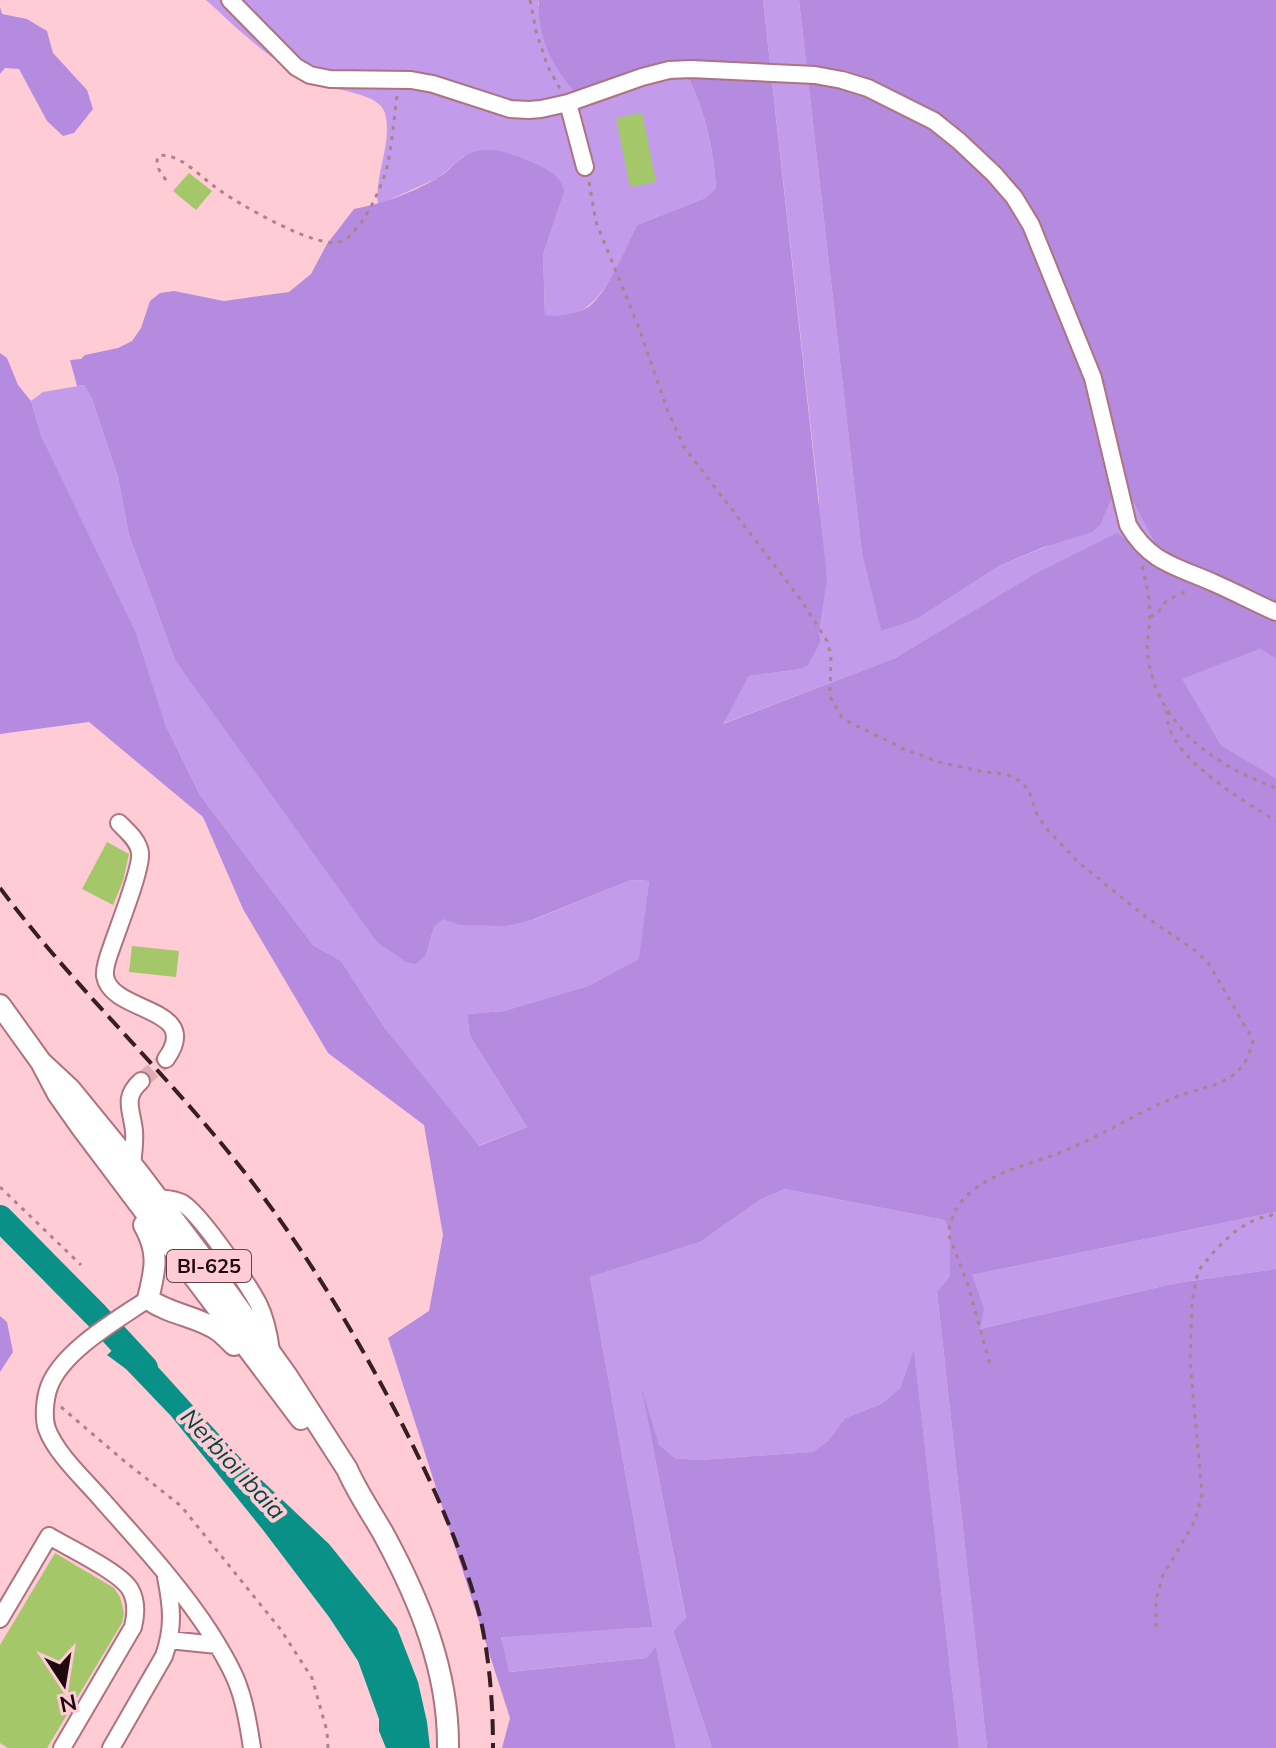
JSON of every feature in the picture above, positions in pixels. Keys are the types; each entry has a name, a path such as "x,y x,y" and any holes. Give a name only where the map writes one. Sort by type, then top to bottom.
{"main road":[{"name":"BI-625","path":"0,1005 41,1062 70,1089 205,1261 287,1376 347,1469 420,1607 444,1698 448,1748"},
{"path":"41,1062 58,1094 82,1128 335,1467 354,1486"},
{"path":"82,1128 90,1152 145,1226 153,1242 156,1264 150,1291 162,1310 219,1331 234,1344 296,1425 314,1438"},
{"path":"136,1170 144,1192 190,1256 193,1273 191,1299 173,1312"},
{"path":"150,1291 159,1274 166,1270 193,1273 208,1280 267,1359 287,1376"}],"street":[{"path":"230,0 289,62 305,72 337,80 420,81 514,110 541,109 568,103 642,77 669,70 691,69 815,75 881,93 918,112 948,131 974,154 1005,185 1031,225 1093,378 1128,525 1138,542 1167,564 1276,612"},
{"path":"568,103 585,167"},
{"path":"119,823 134,839 140,853 105,976 112,990 165,1019 176,1033 175,1046 166,1059"},
{"path":"136,1170 129,1104 132,1089 141,1081"},
{"path":"150,1291 59,1366 48,1388 46,1427 63,1455 165,1572 202,1621 239,1687 252,1748"},
{"path":"0,1619 49,1536 122,1579 132,1591 136,1613 133,1627 62,1748"},
{"path":"111,1748 164,1656 169,1640 172,1603 165,1572"},
{"path":"169,1640 217,1645"}],"path":[{"path":"530,0 547,65 568,103"},
{"path":"166,180 158,169 158,156 175,157 259,216 307,237 333,244 343,241 368,212 387,166 397,94 388,79"},
{"path":"585,167 596,222 684,447 801,600 827,641 831,655 830,696 839,714 906,750 939,762 1006,774 1022,782 1029,791 1037,815 1078,862 1209,964 1253,1040 1245,1065 1221,1083 1175,1098 1065,1151 1008,1170 972,1190 957,1205 948,1233 968,1285 991,1368"},
{"path":"1143,546 1141,558 1150,616 1147,656 1156,688 1167,711 1207,754 1276,788"},
{"path":"1150,616 1156,615 1167,600 1185,591 1215,583"},
{"path":"1167,711 1169,731 1192,761 1276,821"},
{"path":"0,1187 81,1265"},
{"path":"1156,1627 1156,1601 1162,1577 1195,1521 1202,1494 1190,1361 1192,1302 1198,1271 1238,1229 1256,1219 1276,1214"},
{"path":"58,1404 181,1506 281,1630 312,1678 327,1731 328,1748"}],"shaded area":[{"path":"206,0 539,0 538,5 666,74 688,77 708,131 716,188 705,198 637,225 603,291 583,310 568,315 545,315 543,255 564,193 464,156 438,178 378,205 377,194 387,136 385,113 381,106 366,97 320,84 288,68"},
{"path":"539,0 763,0 827,578 819,631 821,641 808,665 802,669 749,676 723,724 895,658 1031,576 1117,533 1179,578 1175,560 1154,542 1131,498 1121,490 1113,496 1101,524 1092,532 999,566 917,619 881,631 862,554 799,0 1276,0 1276,659 1260,649 1182,679 1221,745 1276,778 1276,1212 972,1275 984,1308 980,1329 1176,1283 1276,1269 1276,1748 987,1748 937,1291 950,1276 950,1231 944,1220 785,1189 760,1200 700,1242 590,1277 653,1627 501,1637 509,1672 646,1658 656,1647 676,1748 502,1748 510,1718 388,1338 429,1311 443,1235 424,1125 328,1053 243,909 203,817 89,722 0,734 0,353 7,358 18,385 31,401 42,438 135,631 165,724 200,795 313,945 341,961 385,1028 479,1146 527,1127 470,1036 467,1014 504,1011 588,986 639,959 649,881 631,880 532,920 506,926 459,925 443,919 434,927 426,955 416,964 406,962 377,942 175,660 129,535 118,477 92,399 84,385 77,386 70,360 118,348 132,341 141,328 150,301 160,293 174,291 224,301 289,292 311,274 327,244 354,209 417,189 440,177 465,156 484,150 504,152 524,159 560,180 564,193 543,255 545,315 578,312 588,307 609,281 637,225 705,198 716,188 713,160 704,117 688,77 666,74 607,100 583,100 564,79 544,42"},
{"path":"763,0 799,0 862,554 881,630 917,619 999,566 1101,524 1113,496 1121,490 1131,498 1154,542 1176,560 1179,579 1031,576 895,658 722,724 749,676 802,669 821,641 819,501"},
{"path":"0,7 2,14 27,19 47,31 53,53 87,90 93,109 74,133 63,136 47,121 19,69 5,68 0,74"},
{"path":"84,385 92,399 118,477 129,535 175,660 426,955 434,927 443,918 459,925 533,920 631,880 649,881 640,959 588,986 504,1011 467,1014 470,1036 527,1127 478,1146 385,1028 341,961 313,945 200,795 165,724 42,438 31,401 43,392"},
{"path":"1260,649 1276,659 1276,778 1221,745 1181,679"},
{"path":"785,1189 944,1220 950,1231 950,1276 937,1291 987,1748 959,1748 914,1352 900,1388 881,1404 845,1418 828,1441 812,1452 698,1460 675,1458 659,1446 643,1396 686,1619 673,1631 712,1748 676,1748 656,1648 646,1658 508,1672 501,1636 653,1627 590,1277 700,1242 760,1200"},
{"path":"1276,1212 1276,1269 1176,1283 980,1329 972,1275"},
{"path":"0,1316 7,1322 13,1352 0,1372"},
{"path":"914,1350 959,1748 712,1748 673,1631 686,1618 641,1386 659,1445 675,1458 698,1460 812,1452 828,1441 845,1418 881,1404 900,1388"}],"water":[{"path":"129,1335 254,1473 329,1544 397,1628 418,1682 430,1748 386,1748 358,1661 329,1617 171,1416 126,1369 107,1355"}],"building":[{"path":"642,113 656,182 630,187 616,118"},
{"path":"189,173 212,191 196,210 173,191"},
{"path":"107,842 129,854 113,905 82,889"},
{"path":"132,946 179,951 176,977 129,972"},
{"path":"55,1553 114,1588 124,1613 122,1623 47,1748 8,1748 0,1743 0,1645"}],"waterway":[{"name":"Nerbioi ibaia","path":"0,1218 145,1368"}],"tunnel":[{"path":"141,1081 166,1059"}],"railway":[{"path":"0,888 55,956 202,1120 254,1184 299,1247 360,1346 422,1464 445,1515 474,1594 487,1653 493,1748"}]}
